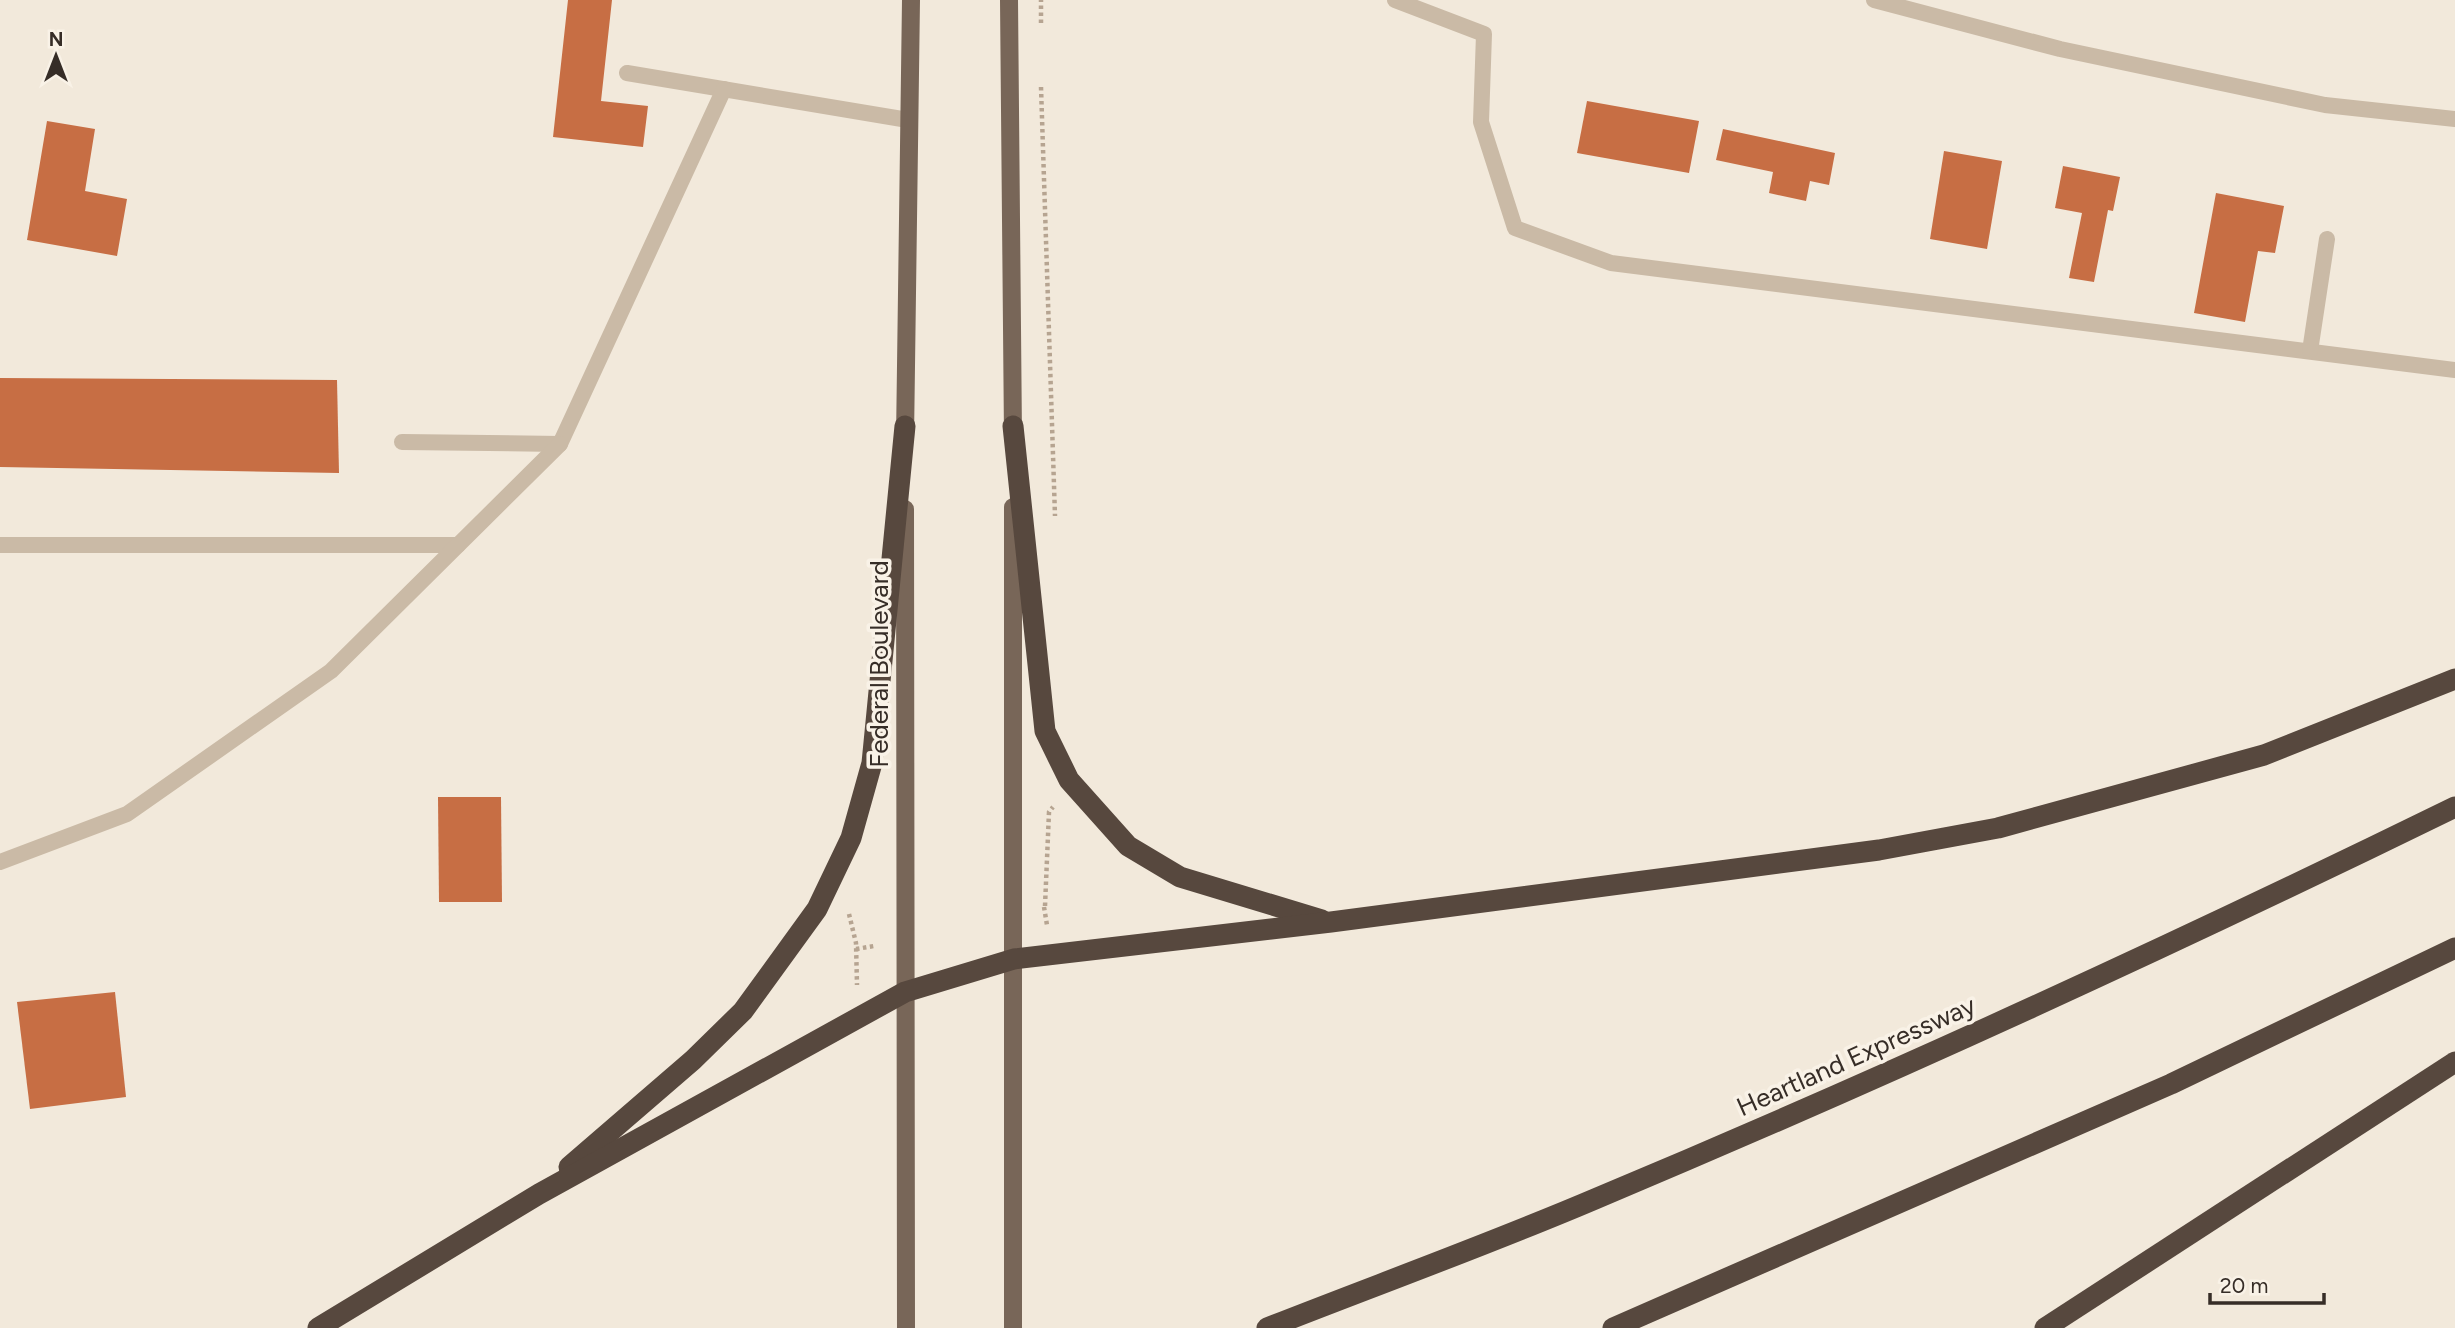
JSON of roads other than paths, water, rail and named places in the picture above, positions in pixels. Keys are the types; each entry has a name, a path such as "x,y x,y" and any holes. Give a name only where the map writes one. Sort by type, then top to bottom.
{"highway":[{"path":"539,1194 743,1012 817,909 851,838 872,763 905,426"},
{"path":"1013,426 1045,731 1061,767 1104,822 1129,846 1180,877 1331,922"},
{"path":"318,1328 539,1194 905,992 1014,959 1331,922 1879,850 1998,828 2264,755 2455,679"},
{"name":"Heartland Expressway","path":"1267,1328 1590,1201 1822,1103 2065,995 2455,807"},
{"path":"1613,1328 2171,1084 2455,948"},
{"path":"2045,1328 2455,1062"}],"main road":[{"name":"Federal Boulevard","path":"905,1328 905,426 911,0"},
{"path":"1009,0 1013,426 1013,1328"}],"lane":[{"path":"1395,0 1484,34 1481,122 1515,228 1611,263 2455,370"},
{"path":"1874,0 2060,50 2325,105 2455,119"},
{"path":"627,73 908,120"},
{"path":"0,862 127,814 331,671 560,444 724,89"},
{"path":"2309,351 2327,239"},
{"path":"402,442 560,444"},
{"path":"0,545 458,545"}]}
